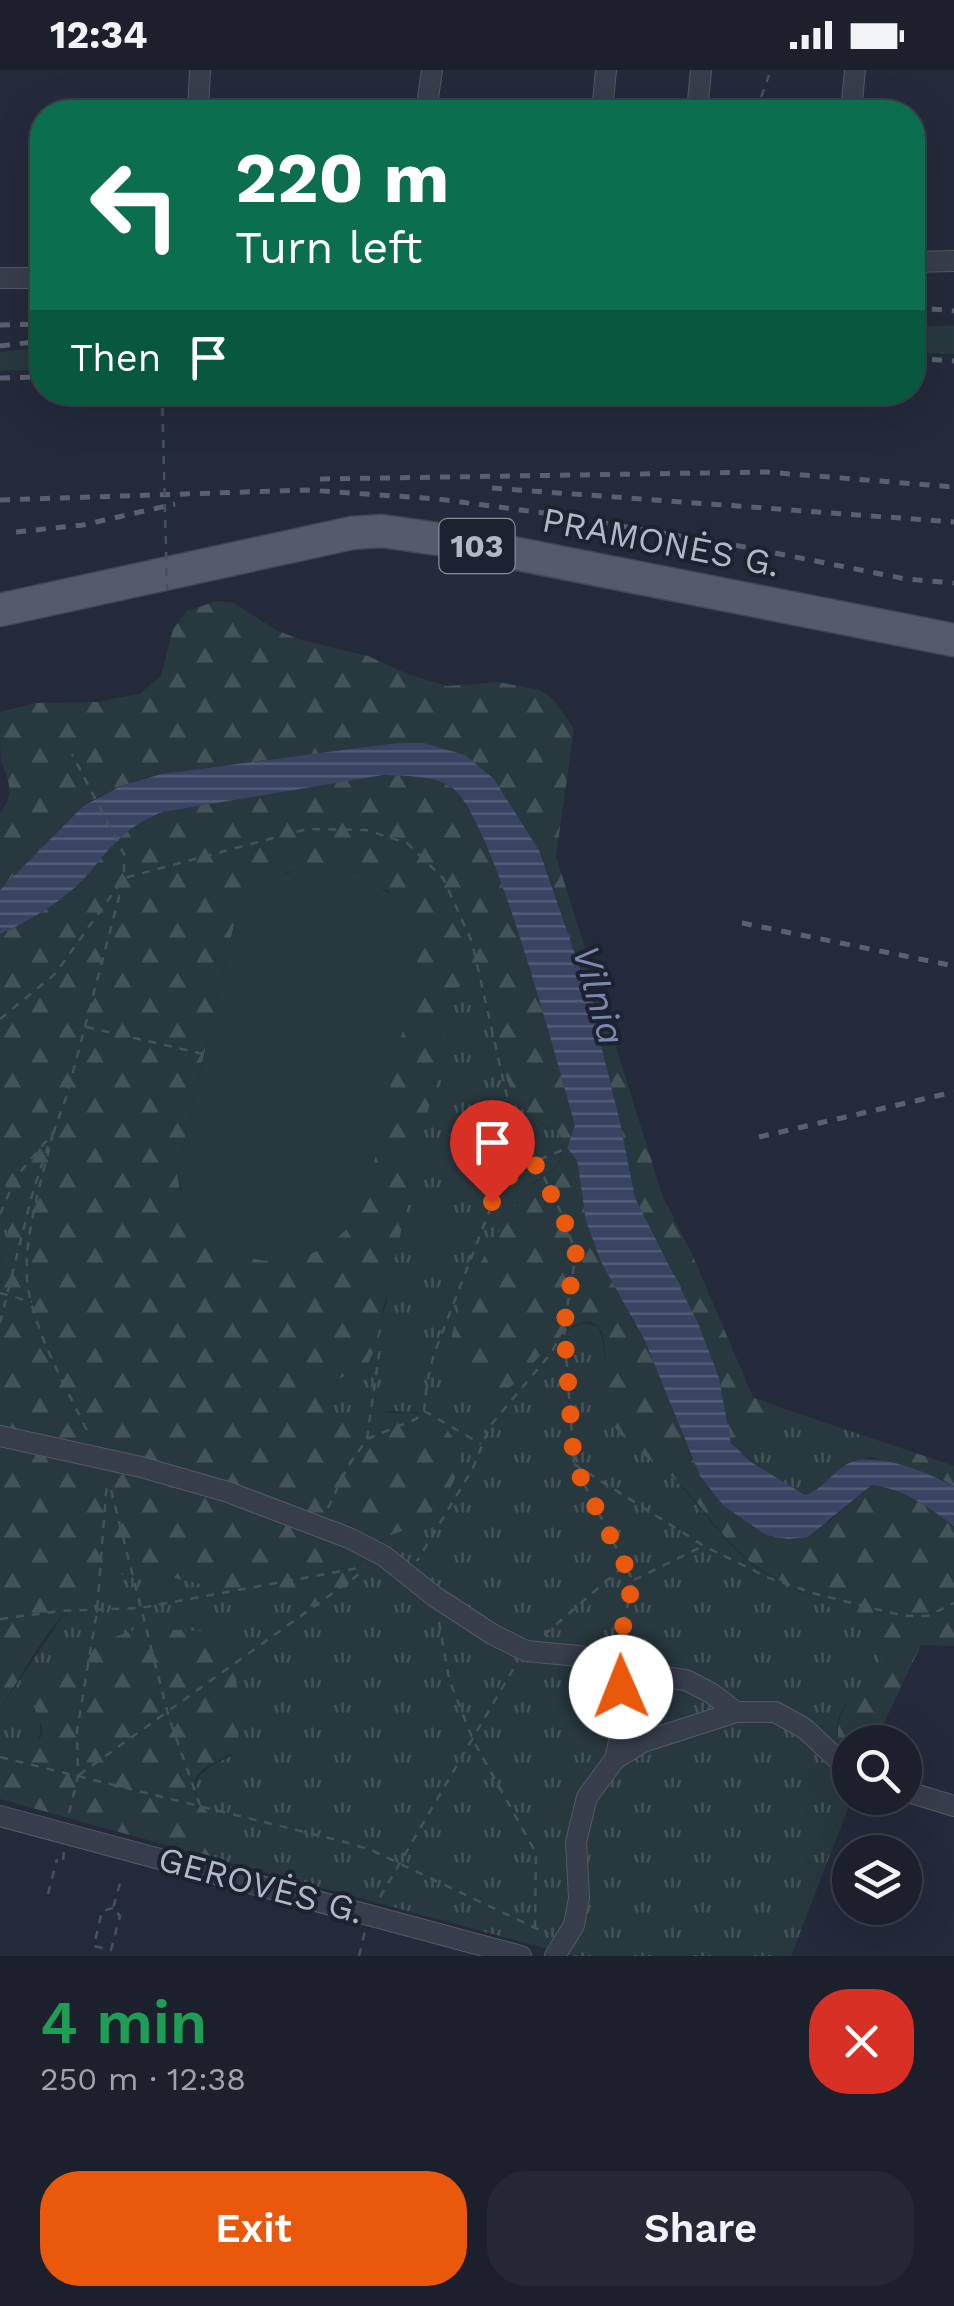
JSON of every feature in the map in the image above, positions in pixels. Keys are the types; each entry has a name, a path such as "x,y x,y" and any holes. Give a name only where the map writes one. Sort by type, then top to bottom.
{"main road":[{"name":"PRAMONĖS G.","path":"0,610 308,541 382,531 452,541 954,640"}],"street":[{"path":"199,100 200,70"},
{"path":"428,100 432,70"},
{"path":"603,100 606,70"},
{"path":"699,100 701,70"},
{"path":"852,100 855,70"},
{"path":"925,261 954,260"},
{"path":"0,278 30,278"},
{"path":"0,1436 228,1492 350,1538 384,1556 434,1596 526,1651 579,1656 647,1675 686,1680 736,1712"},
{"path":"560,1948 574,1925 579,1898 576,1842 588,1797 614,1759 623,1730 615,1664"},
{"path":"614,1759 643,1742 736,1712 775,1712 804,1728 832,1754"},
{"path":"922,1796 954,1806"},
{"name":"GEROVĖS G.","path":"0,1816 521,1956"}],"path":[{"path":"760,100 768,74"},
{"path":"162,405 167,590"},
{"path":"0,1323 32,1194 67,1095 124,878 124,854 72,754"},
{"path":"0,1020 55,974 124,878 308,829 366,830 407,843 443,878 472,942 508,1101 576,1252 564,1326 574,1464 633,1581 615,1664"},
{"path":"85,1026 204,1054"},
{"path":"0,1214 16,1177 53,1133"},
{"path":"53,1133 27,1259 32,1302 51,1362 100,1458 109,1484 168,1713 200,1806"},
{"path":"367,1440 416,1419 424,1411 434,1354 501,1181 567,1148"},
{"path":"0,1293 32,1302"},
{"path":"408,1574 472,1470 490,1426 552,1352 564,1326"},
{"path":"319,1528 348,1466 367,1440 380,1347"},
{"path":"424,1411 482,1445"},
{"path":"574,1464 704,1546 769,1578 904,1616 928,1616 954,1603"},
{"path":"67,1820 78,1776 77,1731 96,1611 109,1484"},
{"path":"633,1581 704,1546"},
{"path":"358,1955 370,1914 513,1668 526,1651 626,1564"},
{"path":"0,1619 60,1611 140,1608 369,1566 78,1776"},
{"path":"434,1596 449,1679 474,1740 536,1853 536,1928"},
{"path":"0,1757 346,1842 536,1928 560,1948"},
{"path":"48,1894 57,1859"},
{"path":"113,1908 122,1876"},
{"path":"113,1908 120,1916 112,1950 94,1946 102,1911 113,1908"}],"green space":[{"path":"925,326 954,326 954,354 925,353"},
{"path":"30,349 30,370 0,371 0,352"},
{"path":"217,601 234,603 276,630 301,640 368,656 447,686 498,682 540,690 552,698 574,729 556,856 663,1197 692,1254 753,1397 779,1407 731,1443 719,1378 635,1198 588,992 541,852 396,743 160,774 121,786 83,805 0,890 0,813 8,800 9,787 1,761 0,712 36,703 96,702 139,694 161,676 173,629 187,611"},
{"path":"383,775 435,780 451,787 467,807 504,890 539,999 575,1125 567,1148 577,1160 586,1221 601,1262 644,1339 700,1476 829,1522 872,1485 884,1487 916,1500 954,1526 954,1646 921,1645 883,1725 839,1725 850,1700 879,1673 882,1665 873,1642 850,1620 748,1560 677,1481 616,1429 604,1398 604,1340 592,1322 566,1331 503,1392 478,1390 457,1374 451,1354 453,1332 471,1282 521,1195 558,1165 562,1148 560,1135 525,1111 514,1096 502,1066 482,985 469,976 455,991 374,1351 366,1367 326,1384 322,1399 339,1416 404,1412 434,1419 446,1429 459,1456 448,1492 422,1520 375,1546 355,1568 344,1593 325,1605 302,1607 143,1571 117,1576 75,1602 58,1621 0,1709 0,1264 16,1197 0,1180 0,934 58,901 129,828 156,814 201,803","holes":["323,865 358,873 389,892 180,1191 177,1172 235,921 287,872"]},
{"path":"322,865 359,874 388,893 408,921 418,957 365,1206 342,1234 315,1252 287,1260 258,1260 231,1250 207,1232 189,1206 177,1172 235,921 251,898 271,882 294,871"},
{"path":"468,976 475,976 514,1096 530,1115 560,1135 562,1152 557,1165 532,1183 558,1335 582,1323 597,1326 604,1347 605,1399 612,1422 679,1484 746,1559 855,1623 882,1659 878,1676 844,1707 838,1725 832,1725 832,1815 845,1815 838,1835 832,1835 832,1850 791,1956 574,1956 209,1857 220,1844 219,1831 197,1794 197,1782 208,1769 234,1755 35,1706 40,1729 36,1742 0,1758 0,1709 74,1599 121,1572 143,1571 344,1593 355,1570 378,1543 411,1527 439,1424 416,1412 390,1411 367,1419 339,1416 322,1399 326,1384 366,1367 386,1304 388,1278 455,991"},
{"path":"0,1180 16,1197 0,1264"},
{"path":"423,1192 455,1200 442,1258 410,1250"},
{"path":"388,1330 421,1336 415,1368 383,1361"},
{"path":"779,1407 859,1434 871,1457 805,1495 795,1490 731,1443"},
{"path":"859,1434 954,1466 954,1487 942,1479 871,1457"},
{"path":"144,1628 215,1632 224,1640 234,1666 239,1744 200,1772 194,1787 222,1839 209,1857 0,1799 0,1758 23,1749 42,1735 35,1704 45,1682 85,1651"}],"water":[{"path":"396,743 424,743 465,755 494,779 540,852 588,992 635,1198 698,1323 719,1378 731,1443 751,1462 805,1495 849,1463 860,1460 918,1470 954,1487 954,1526 906,1495 872,1485 808,1537 766,1535 724,1506 700,1476 644,1339 601,1262 586,1221 577,1160 567,1148 575,1125 522,944 485,843 467,807 451,787 427,778 383,775 163,812 122,836 61,899 0,934 0,890 83,806 121,786 161,774"}],"railway":[{"path":"925,308 954,311"},
{"path":"0,325 30,324"},
{"path":"0,346 30,342"},
{"path":"925,359 954,361"},
{"path":"0,378 30,377"},
{"path":"320,479 766,472 954,487"},
{"path":"492,488 954,522"},
{"path":"0,500 307,490 438,499 745,547 906,579 954,583"},
{"path":"16,532 83,525 175,504"},
{"path":"742,923 954,966"},
{"path":"759,1137 954,1092"}],"route":[{"path":"492,1202 501,1181 534,1162 576,1252 564,1326 574,1464 633,1581 615,1664 621,1687"}],"water label":[{"name":"Vilnia","path":"599,995"}]}
